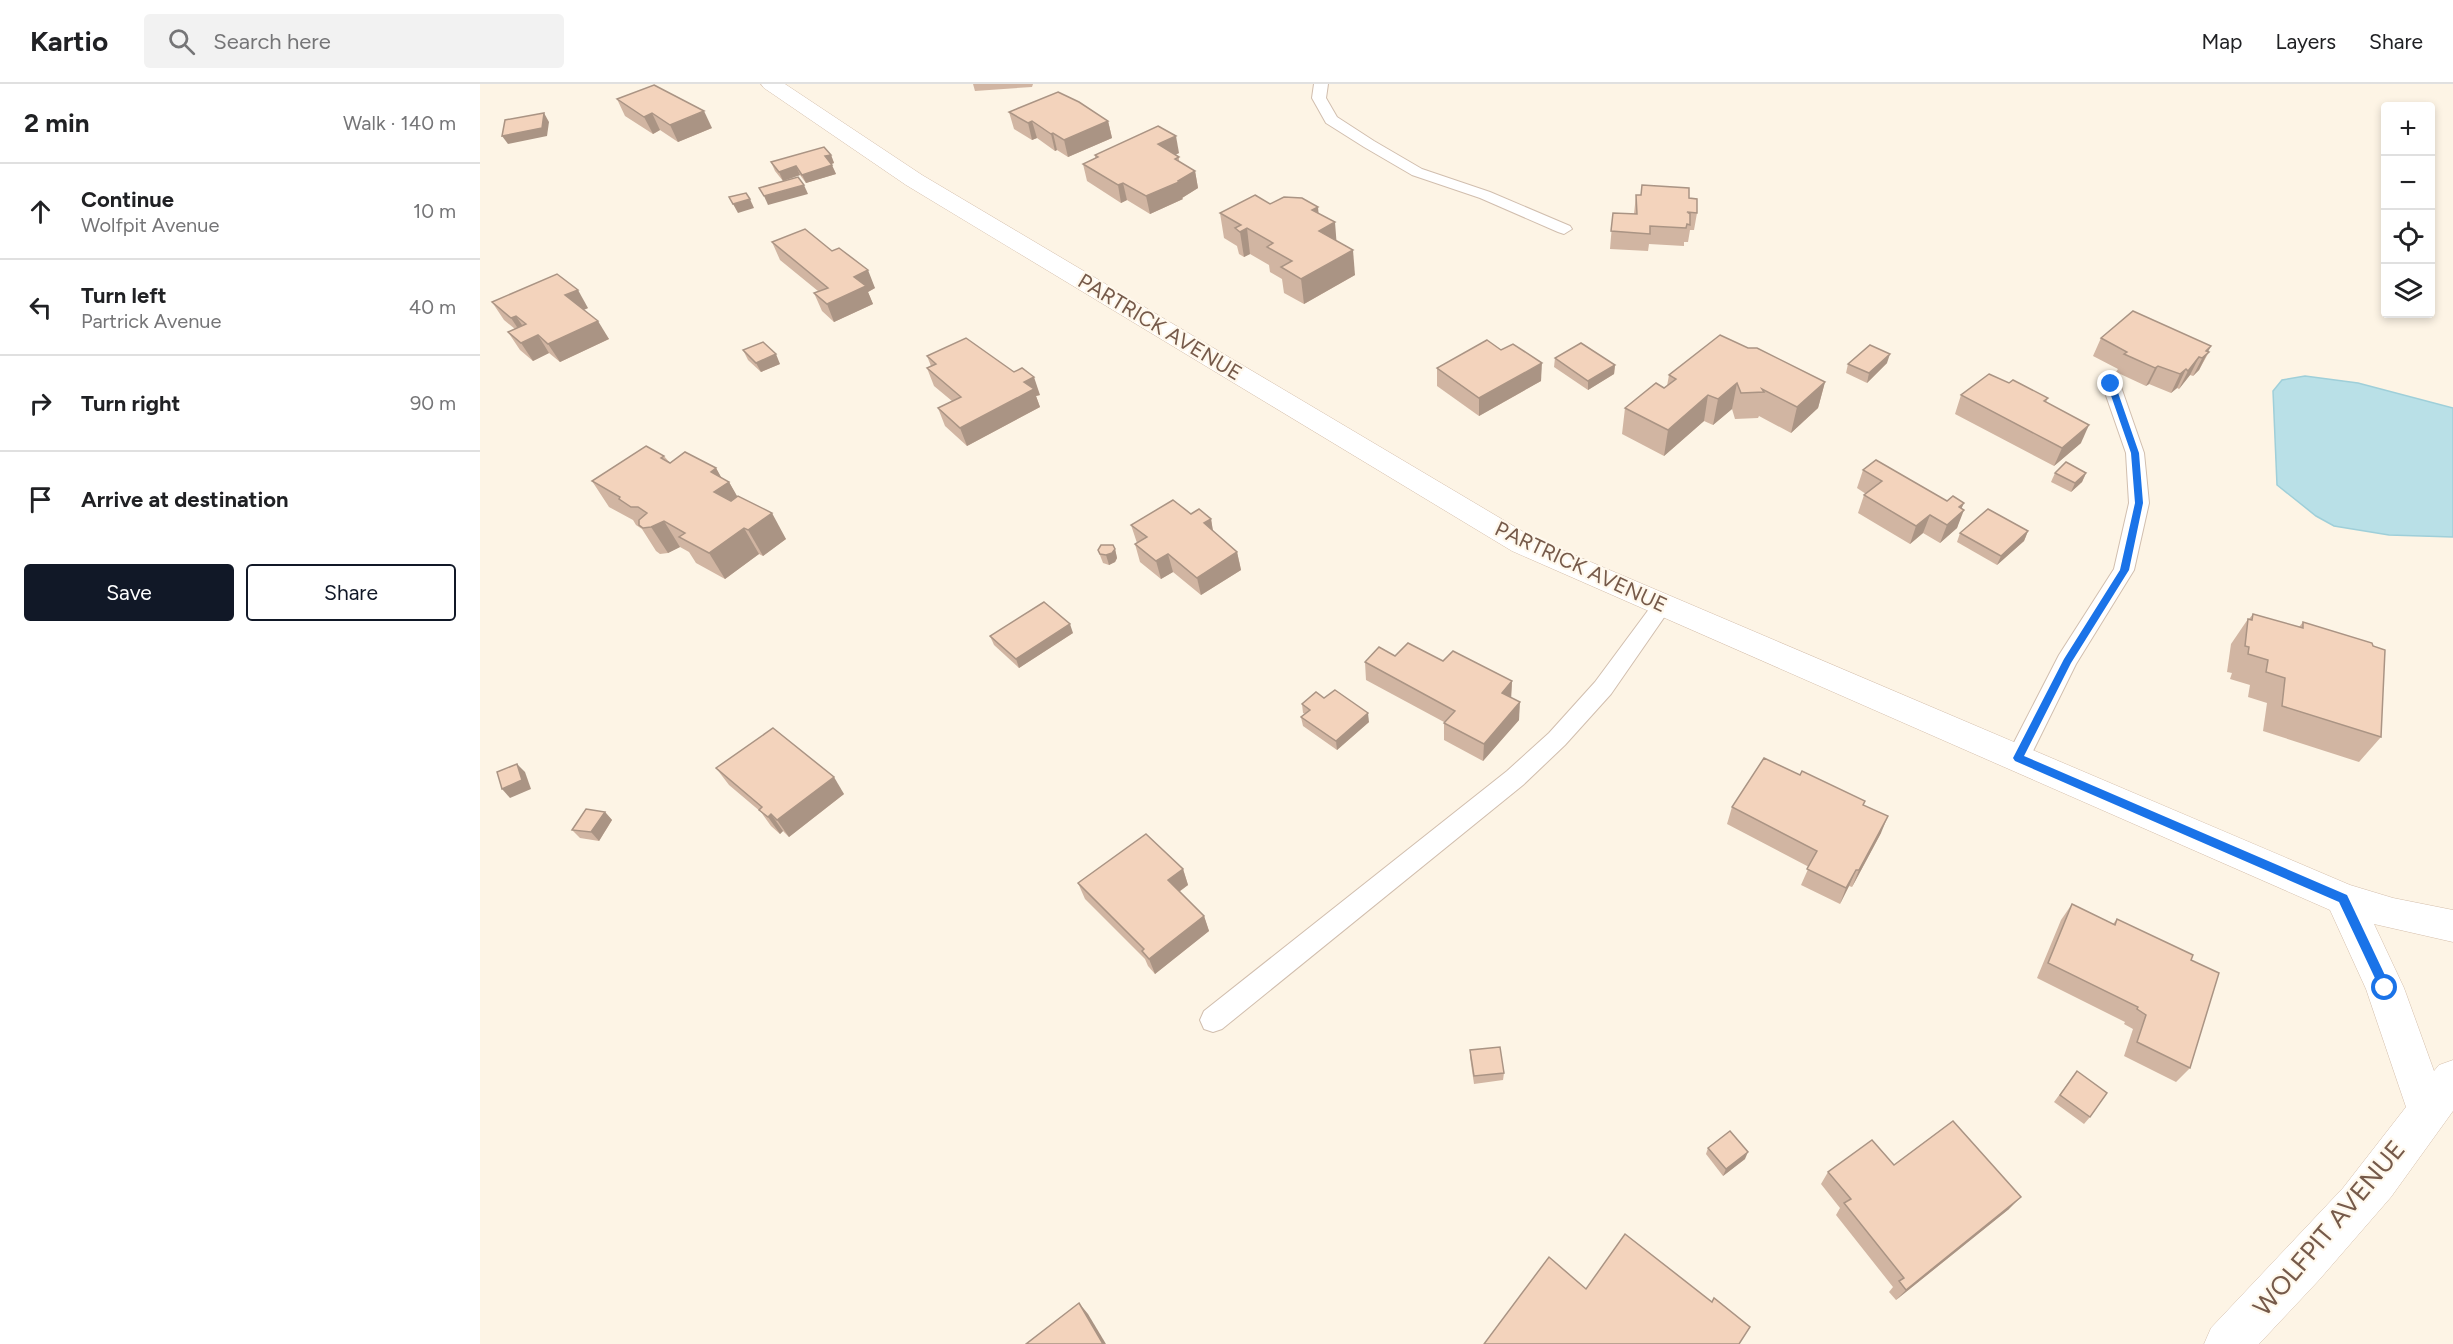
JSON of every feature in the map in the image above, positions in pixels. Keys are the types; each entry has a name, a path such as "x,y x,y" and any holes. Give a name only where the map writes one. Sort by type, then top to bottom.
{"street":[{"name":"PARTRICK AVENUE","path":"771,84 914,180 1516,540 1662,606 2343,899 2394,914 2453,926"},
{"name":"WOLFPIT AVENUE","path":"2227,1344 2272,1300 2376,1181 2440,1094 2385,988 2343,899"}],"lane":[{"path":"1321,84 1319,98 1331,120 1369,144 1417,172 1485,195 1564,229"},
{"path":"2018,758 2067,661 2124,570 2139,503 2135,453 2111,384"},
{"path":"1213,1020 1515,778 1557,739 1603,688 1662,606"}],"water":[{"path":"2305,376 2358,383 2453,408 2453,537 2389,535 2334,526 2316,516 2277,485 2273,391 2282,380"}],"building":[{"path":"654,85 704,111 670,125 652,113 644,117 617,99"},
{"path":"1058,92 1079,102 1108,121 1064,140 1032,121 1028,123 1009,112"},
{"path":"544,113 542,128 502,136 505,120"},
{"path":"1158,126 1176,136 1158,144 1179,157 1175,159 1195,171 1179,182 1146,196 1123,183 1118,185 1083,164 1098,157 1095,155"},
{"path":"824,147 831,155 825,156 832,165 802,175 796,166 779,172 771,162"},
{"path":"798,177 804,185 764,196 759,188"},
{"path":"1642,185 1689,188 1689,198 1697,199 1697,213 1687,212 1690,214 1690,225 1687,224 1686,228 1650,226 1650,234 1611,231 1613,213 1637,214 1636,195 1641,195"},
{"path":"746,193 750,199 733,204 729,197"},
{"path":"1255,195 1270,204 1284,197 1302,198 1318,207 1312,210 1335,222 1319,231 1353,250 1301,279 1281,267 1292,261 1267,247 1273,243 1247,228 1240,232 1235,228 1241,225 1220,213"},
{"path":"805,229 832,251 839,248 868,270 854,277 866,286 827,304 814,293 828,288 772,242"},
{"path":"557,274 578,290 565,295 598,321 548,344 538,335 521,343 508,332 526,324 516,316 511,318 492,302"},
{"path":"2133,311 2211,346 2206,351 2209,352 2202,358 2199,357 2188,371 2186,369 2180,374 2158,366 2155,368 2124,354 2127,352 2101,338"},
{"path":"1720,335 1748,348 1757,348 1825,382 1797,407 1762,389 1764,392 1741,393 1737,383 1718,399 1708,395 1668,430 1625,408 1656,383 1664,388 1676,379 1669,375"},
{"path":"966,338 1014,372 1022,368 1034,377 1024,382 1034,389 960,428 938,408 961,397 927,368 936,364 927,356"},
{"path":"1487,340 1501,350 1513,344 1542,363 1479,398 1437,368"},
{"path":"763,342 776,354 756,363 743,350"},
{"path":"1581,343 1615,365 1588,381 1555,358"},
{"path":"1870,345 1890,354 1869,373 1848,364"},
{"path":"1989,374 2009,383 2013,380 2048,398 2044,401 2089,425 2062,448 1961,395"},
{"path":"646,446 664,456 661,458 670,463 685,452 716,468 711,472 729,482 714,492 731,501 738,496 772,513 748,530 744,528 709,553 679,537 685,533 664,521 643,528 639,525 639,520 647,513 638,507 631,507 619,499 620,497 592,481"},
{"path":"1876,460 1947,501 1953,496 1964,503 1959,507 1964,510 1947,525 1930,515 1916,526 1864,495 1882,481 1863,470"},
{"path":"2066,462 2086,473 2075,483 2055,473"},
{"path":"1173,500 1191,514 1199,509 1211,519 1204,523 1237,552 1197,578 1168,554 1156,561 1135,544 1147,537 1131,525"},
{"path":"1988,509 2028,531 2001,556 1960,533"},
{"path":"1101,545 1113,545 1115,549 1106,555 1100,554 1098,550"},
{"path":"1044,602 1070,624 1016,659 990,636"},
{"path":"2253,614 2303,628 2303,622 2372,643 2373,646 2385,650 2381,737 2282,706 2285,678 2266,672 2268,660 2248,654 2249,647 2245,646 2248,619 2252,620"},
{"path":"1408,643 1443,661 1453,651 1512,681 1502,693 1520,702 1484,744 1444,723 1455,711 1365,662 1379,647 1395,656"},
{"path":"1335,690 1368,713 1336,741 1301,717 1310,710 1302,704 1316,692 1324,698"},
{"path":"773,728 834,777 777,820 771,814 768,817 759,810 762,807 716,768"},
{"path":"1764,758 1800,775 1802,771 1865,801 1863,805 1888,816 1859,870 1856,870 1846,888 1807,869 1817,851 1732,807"},
{"path":"517,764 522,780 502,789 497,772"},
{"path":"586,809 605,812 591,832 572,830"},
{"path":"1146,834 1183,869 1168,880 1204,916 1149,959 1142,951 1144,949 1078,883"},
{"path":"2072,904 2115,925 2117,919 2193,955 2191,960 2219,973 2190,1068 2137,1042 2146,1015 2137,1009 2138,1007 2048,963"},
{"path":"1500,1047 1504,1073 1474,1076 1470,1050"},
{"path":"2077,1071 2107,1093 2090,1117 2060,1095"},
{"path":"1953,1121 2021,1197 1906,1290 1899,1281 1904,1278 1844,1203 1851,1199 1828,1172 1872,1140 1894,1165"},
{"path":"1730,1131 1748,1152 1726,1169 1708,1148"},
{"path":"1625,1234 1712,1302 1714,1298 1750,1327 1739,1344 1484,1344 1549,1257 1586,1289"},
{"path":"1079,1303 1103,1344 1026,1344"}],"route":[{"path":"2111,384 2135,453 2139,503 2124,570 2067,661 2018,758 2343,899 2385,988"}]}
